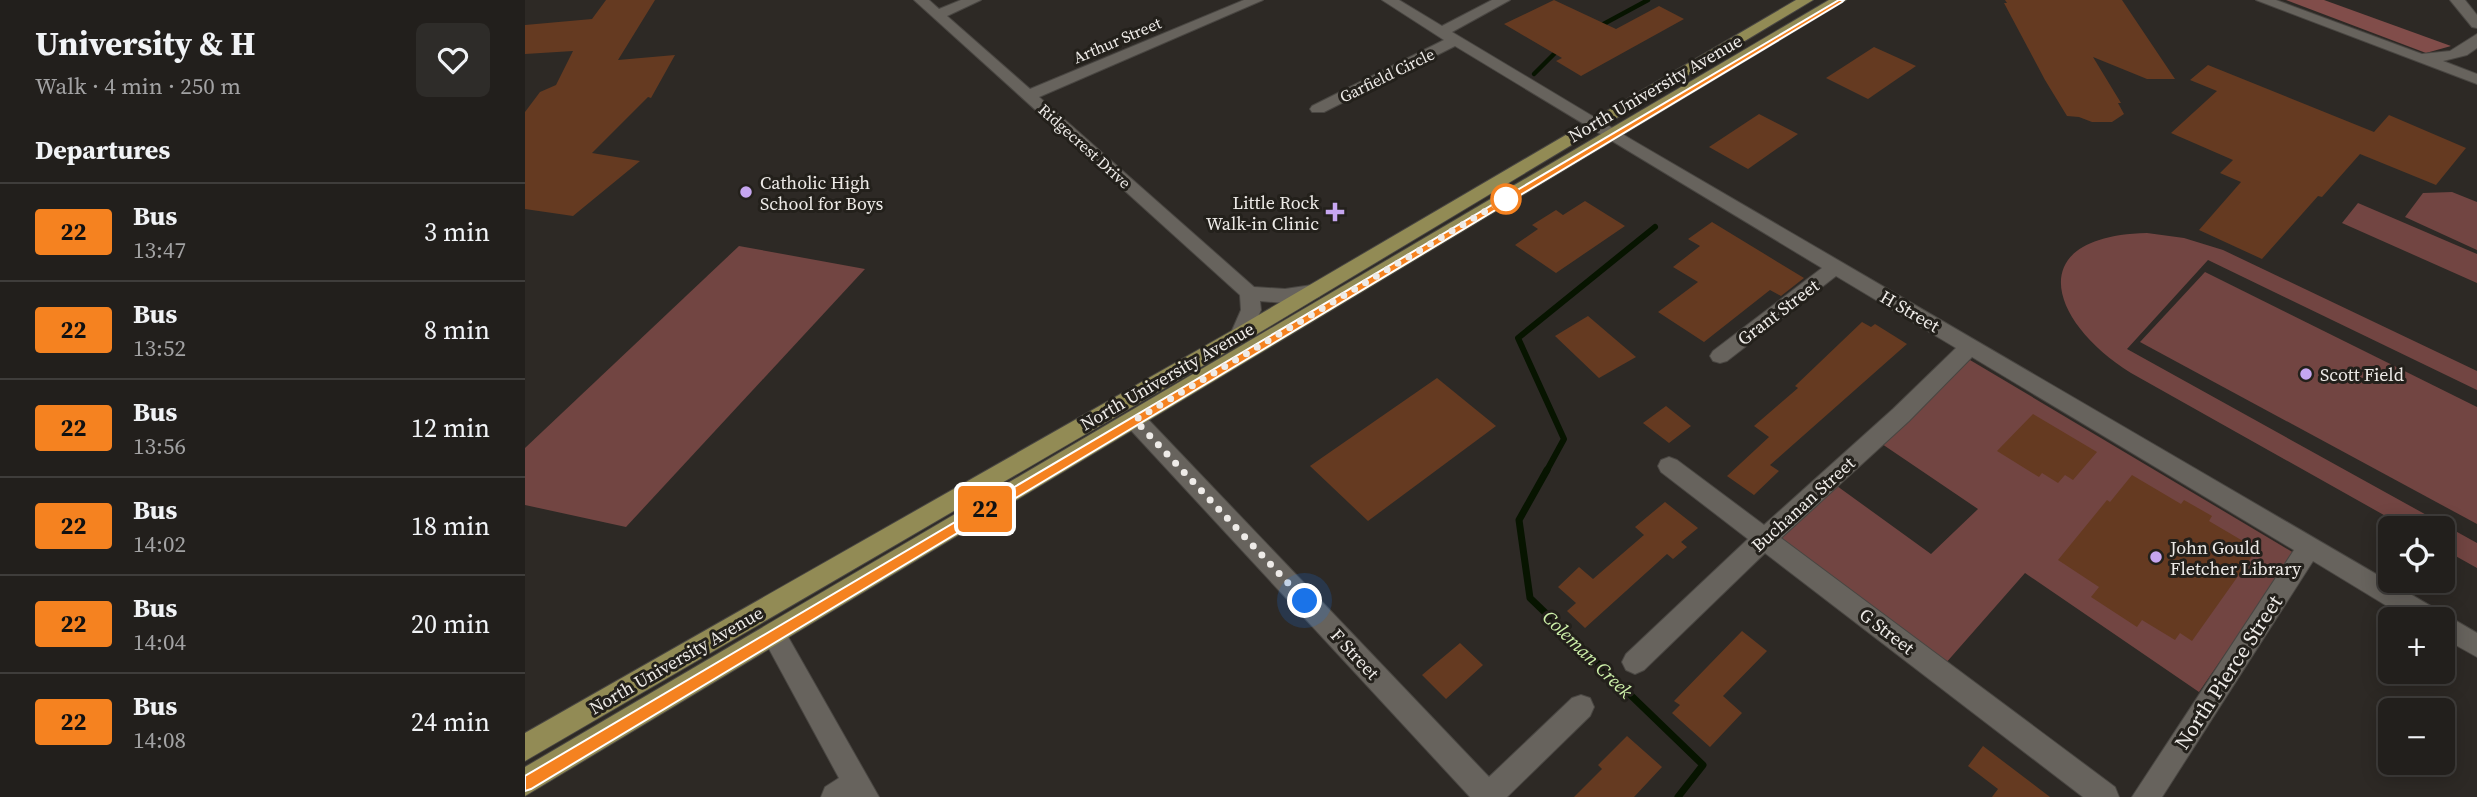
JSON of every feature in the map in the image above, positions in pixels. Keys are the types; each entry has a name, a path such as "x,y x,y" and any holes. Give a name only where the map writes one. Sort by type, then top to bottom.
{"main road":[{"name":"North University Avenue","path":"525,748 1240,335 1807,0"},
{"name":"North University Avenue","path":"525,782 1839,0"}],"street":[{"name":"Ridgecrest Drive","path":"921,0 1249,293"},
{"path":"938,14 974,0"},
{"name":"Arthur Street","path":"1030,95 1256,0"},
{"name":"H Street","path":"1388,0 2411,607"},
{"path":"1441,32 1503,0"},
{"path":"2263,0 2477,79"},
{"path":"2457,0 2477,24"},
{"path":"2413,55 2446,58 2472,45 2477,38"},
{"name":"Garfield Circle","path":"1318,109 1456,40"},
{"path":"2456,71 2453,62 2457,54"},
{"path":"2456,71 2473,70 2477,67"},
{"name":"Grant Street","path":"1720,356 1836,267"},
{"path":"1240,335 1251,310 1249,293 1285,296 1312,292"},
{"name":"Buchanan Street","path":"1635,662 1765,538 1901,415 1971,346"},
{"name":"F Street","path":"1135,420 1488,797"},
{"name":"G Street","path":"1669,466 2105,797"},
{"name":"North Pierce Street","path":"2146,797 2310,546"},
{"path":"2455,632 2477,646"},
{"path":"774,636 852,792"},
{"path":"1488,797 1581,707"}],"shaded area":[{"path":"2286,0 2324,0 2451,46 2426,53"},
{"path":"2452,192 2477,202 2477,250 2405,217 2423,193"},
{"path":"2358,203 2477,254 2477,283 2342,223"},
{"path":"2147,233 2184,238 2223,250 2477,371 2477,390 2208,260 2127,349 2428,516 2386,516 2131,373 2103,353 2081,330 2067,308 2061,285 2065,265 2080,249 2107,238"},
{"path":"739,246 865,269 626,527 525,505 525,448"},
{"name":"Scott Field","path":"2205,272 2477,407 2477,524 2140,342"},
{"path":"1970,360 2294,553 2199,692 2025,573 1945,664 1778,538 1837,486 1931,554 1978,509 1882,444"},
{"path":"2455,531 2477,543 2477,568 2455,556"}],"building":[{"path":"606,0 655,0 618,60 675,55 651,98 648,97 592,153 640,161 573,216 525,209 525,112 540,92 556,85 573,51 525,54 525,25 592,19"},
{"path":"1554,0 1616,29 1659,6 1684,19 1581,76 1556,61 1562,58 1504,24"},
{"path":"2005,0 2122,0 2175,79 2147,79 2093,57 2121,103 2118,103 2124,114 2112,122 2092,122 2067,116 2045,80 2004,3 2007,3"},
{"path":"1874,47 1916,66 1868,99 1826,78"},
{"path":"2208,65 2374,132 2389,115 2466,148 2436,185 2360,154 2262,259 2199,230 2241,182 2220,173 2233,160 2171,133 2217,91 2190,80"},
{"path":"1759,114 1798,134 1748,169 1709,147"},
{"path":"1585,201 1625,226 1556,273 1515,245 1538,229 1532,225 1556,210 1563,215"},
{"path":"1712,222 1804,278 1781,296 1770,290 1704,342 1658,312 1698,282 1673,267 1700,246 1688,239"},
{"path":"1588,316 1636,357 1599,378 1555,336"},
{"path":"1862,322 1871,327 1875,324 1907,344 1770,465 1779,471 1754,495 1727,476 1769,437 1754,426 1798,388 1795,386"},
{"path":"1437,378 1496,426 1368,521 1310,466"},
{"path":"1666,406 1691,426 1669,443 1643,423"},
{"path":"2033,414 2097,452 2073,480 2065,475 2058,483 2042,473 2039,477 1997,451"},
{"name":"John Gould Fletcher Library","path":"2132,475 2181,504 2184,500 2212,516 2209,521 2248,544 2244,549 2253,555 2192,641 2180,633 2175,640 2142,620 2137,627 2091,597 2099,587 2058,560 2107,500 2110,502"},
{"path":"1665,502 1698,528 1681,542 1687,547 1673,559 1667,554 1585,628 1567,611 1576,603 1558,587 1579,567 1593,579 1644,535 1635,527"},
{"path":"1742,631 1767,651 1723,696 1742,713 1710,747 1672,713 1680,705 1674,701"},
{"path":"1460,643 1483,665 1446,699 1422,675"},
{"path":"1627,736 1662,767 1634,797 1574,797 1602,769 1598,765"},
{"path":"1983,746 2050,797 1992,797 1998,789 1968,766"}],"waterway":[{"name":"Coleman Creek","path":"1598,27 1648,0"},
{"name":"Coleman Creek","path":"1534,74 1558,50"},
{"name":"Coleman Creek","path":"1546,472 1564,439 1518,338 1655,227"},
{"name":"Coleman Creek","path":"1547,470 1519,520 1530,598 1703,765 1678,797"}],"bus line":[{"name":"22","path":"525,782 1839,0"}],"place":[{"name":"Catholic High School for Boys","path":"746,192"},
{"name":"Little Rock Walk-in Clinic","path":"1335,212"},
{"name":"Scott Field","path":"2306,374"},
{"name":"John Gould Fletcher Library","path":"2156,557"}],"route":[{"path":"1305,601 1135,420 1506,199"}]}
